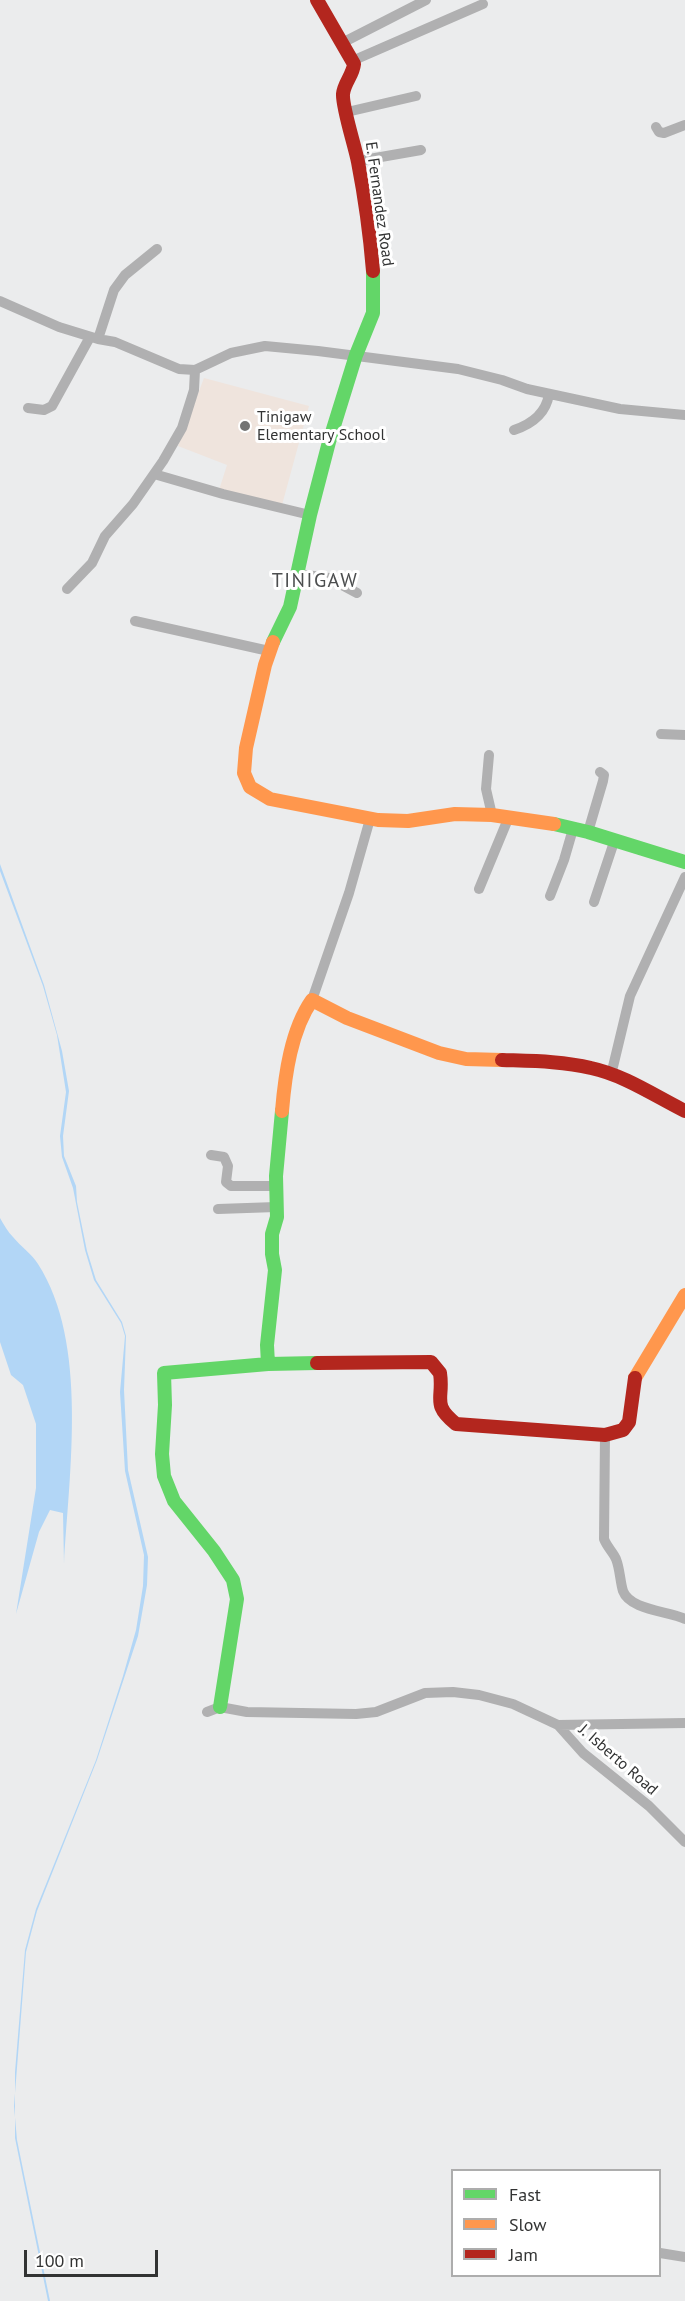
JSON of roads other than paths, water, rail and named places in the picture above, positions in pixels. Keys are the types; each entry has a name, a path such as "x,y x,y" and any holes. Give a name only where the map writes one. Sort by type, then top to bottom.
{"street":[{"path":"317,0 352,61 483,4"},
{"path":"342,43 426,0"},
{"name":"E. Fernandez Road","path":"352,61 353,72 343,90 370,229 373,313 356,355 335,421 310,514 290,607 276,632 269,651 244,761 244,773 250,787 270,799 370,819 408,821 455,814 536,820 588,832 614,842 685,862"},
{"path":"347,112 416,96"},
{"path":"656,126 659,132 664,133 685,125"},
{"path":"358,161 422,150"},
{"path":"28,408 44,410 52,406 94,338 114,290 125,275 157,249"},
{"path":"0,301 59,327 114,342 179,369 195,370 231,353 265,346 356,355 458,369 549,394 620,409 685,416"},
{"path":"67,589 92,563 105,536 133,504 182,428 194,390 195,370"},
{"path":"514,430 535,421 542,413 549,394"},
{"path":"154,474 223,494 310,514"},
{"path":"298,574 329,578 357,593"},
{"path":"135,621 269,651"},
{"path":"661,734 685,735"},
{"path":"489,755 486,789 492,815"},
{"path":"588,832 603,781 604,775 600,772"},
{"path":"268,1364 267,1345 275,1270 272,1234 277,1217 276,1186 285,1070 349,892 370,819"},
{"path":"479,889 508,819"},
{"path":"550,896 573,829"},
{"path":"594,902 614,842"},
{"path":"611,1075 630,996 685,878"},
{"path":"312,1000 347,1018 439,1053 466,1059 549,1061 593,1068 627,1080 685,1111"},
{"path":"212,1155 224,1157 228,1166 226,1182 231,1186 276,1186"},
{"path":"218,1209 276,1207"},
{"path":"685,1295 635,1376 629,1422 624,1430 605,1435 456,1424 444,1415 441,1405 442,1373 438,1366 431,1362 268,1364 164,1373 162,1454 164,1476 174,1501 214,1551 233,1580 237,1599 214,1710 356,1714 376,1712 425,1694 453,1692 479,1695 513,1704 558,1725 685,1723"},
{"path":"605,1435 604,1539 615,1557 623,1590 634,1604 685,1619"},
{"name":"J. Isberto Road","path":"558,1725 583,1753 649,1806 685,1842"},
{"path":"661,2253 685,2257"}],"water":[{"path":"0,864 44,985 62,1051 69,1091 63,1136 64,1156 76,1186 87,1251 96,1280 122,1322 126,1336 124,1390 128,1470 148,1557 147,1585 138,1636 97,1760 37,1911 26,1952 15,2093 25,1950 36,1909 96,1760 123,1676 136,1630 143,1586 144,1555 125,1471 120,1392 125,1336 121,1323 94,1280 85,1250 73,1188 62,1157 60,1136 66,1092 57,1035 43,986 0,871"},
{"path":"0,1218 11,1235 36,1260 54,1296 64,1332 70,1370 72,1410 64,1564 63,1513 50,1510 39,1532 16,1614 36,1488 36,1424 23,1385 11,1375 0,1342"},
{"path":"15,2117 17,2140 50,2301 48,2301 15,2138"}],"place":[{"name":"Tinigaw Elementary School","path":"245,426"}],"district":[{"name":"TINIGAW","path":"315,581"}]}
